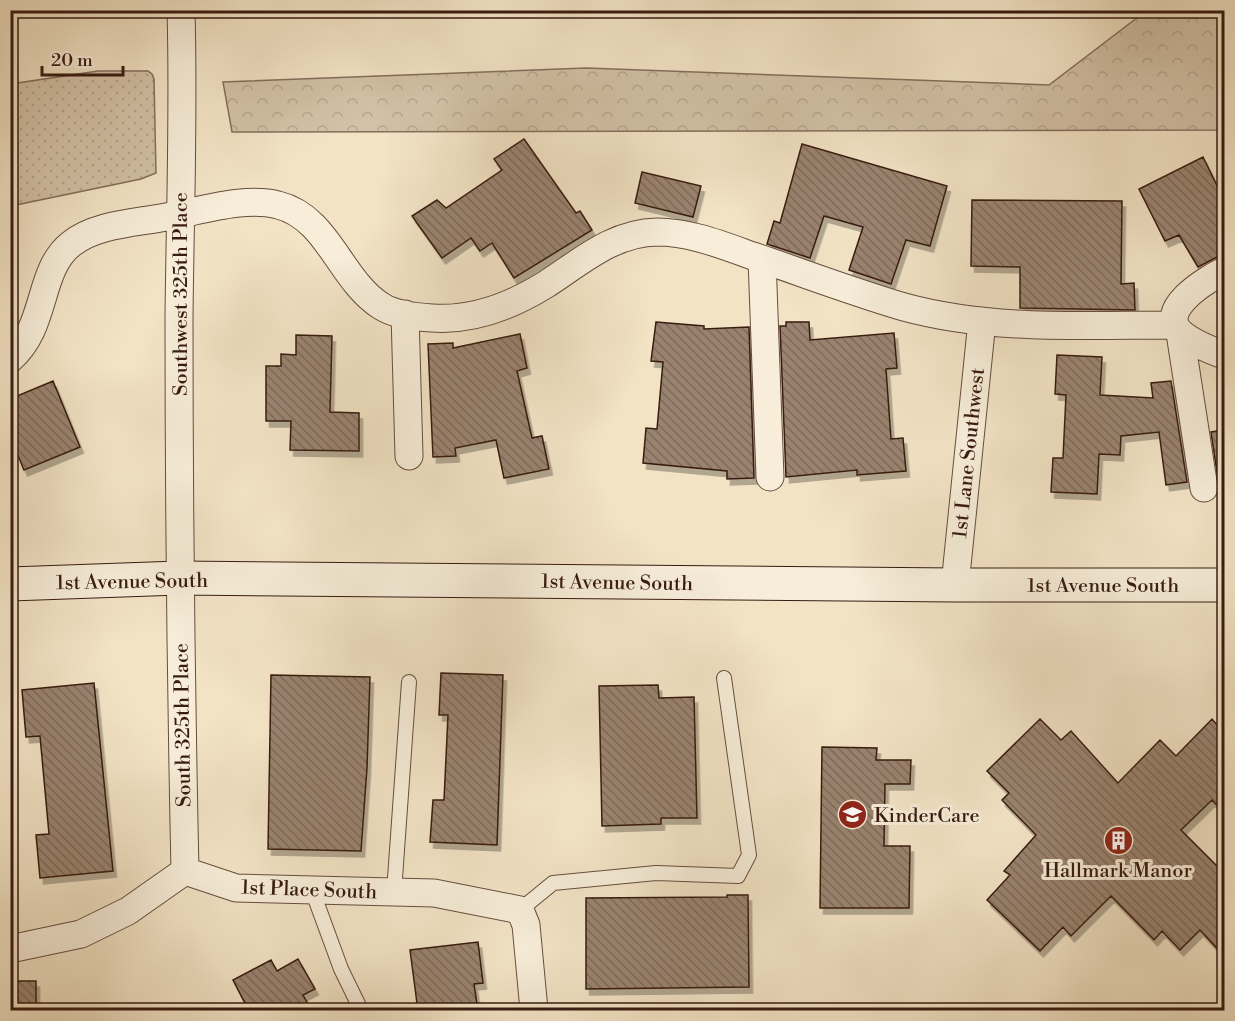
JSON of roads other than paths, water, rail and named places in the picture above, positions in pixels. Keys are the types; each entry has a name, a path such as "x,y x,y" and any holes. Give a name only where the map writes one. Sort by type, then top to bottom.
{"main road":[{"name":"1st Avenue South","path":"10,584 179,578 955,585 1224,585"}],"street":[{"name":"Southwest 325th Place","path":"179,578 181,10"},
{"path":"10,359 26,343 33,330 54,264 73,242 99,230 252,202 270,203 300,215 315,229 371,298 387,309 427,318 453,318 495,309 542,287 612,241 646,232 660,232 690,236 904,306 982,321 1178,329 1208,349 1224,355"},
{"path":"762,259 770,477"},
{"path":"1204,488 1178,329 1177,310 1187,296 1224,271"},
{"path":"405,314 409,456"},
{"name":"1st Lane Southwest","path":"955,585 982,321"},
{"name":"South 325th Place","path":"179,578 185,871"},
{"path":"10,949 81,934 128,911 185,871"},
{"name":"1st Place South","path":"185,871 236,888 434,894 520,910"},
{"path":"520,910 526,925 534,1011"}],"lane":[{"path":"520,910 553,883 656,873 738,876 749,855 724,678"},
{"path":"394,892 409,682"},
{"path":"312,890 341,969 361,1011"}],"place":[{"name":"KinderCare","path":"853,815"},
{"name":"Hallmark Manor","path":"1118,840"}]}
